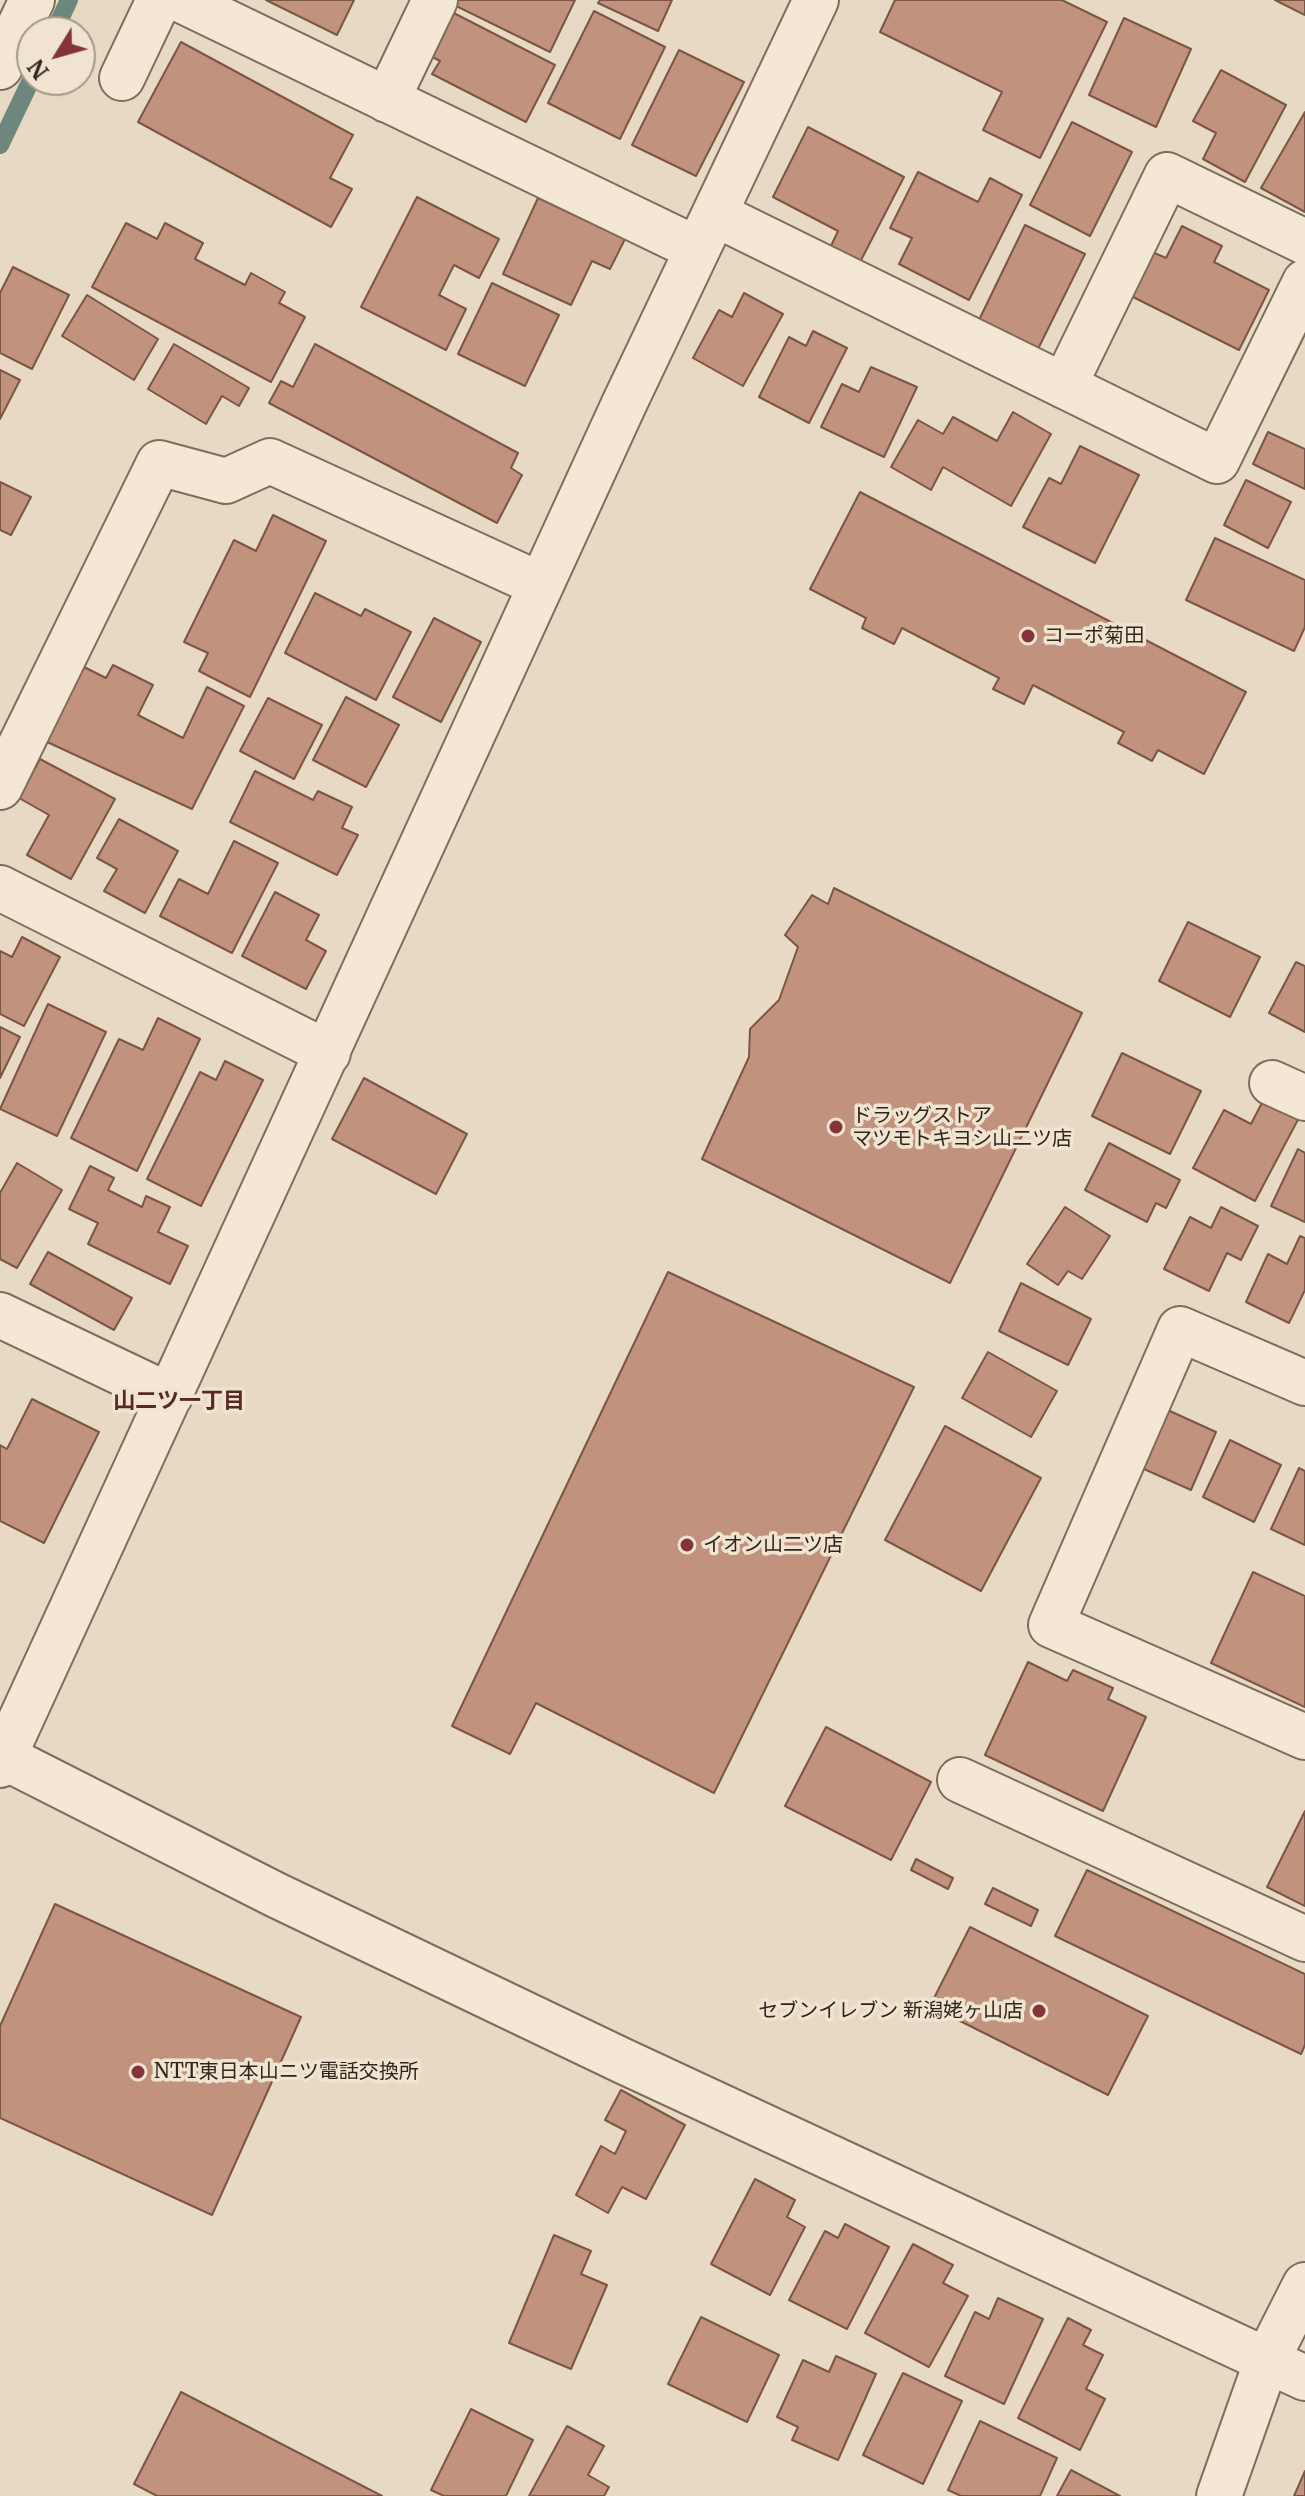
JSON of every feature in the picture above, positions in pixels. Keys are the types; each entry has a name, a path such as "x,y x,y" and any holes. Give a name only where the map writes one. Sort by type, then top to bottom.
{"street":[{"path":"122,78 159,0"},
{"path":"181,0 387,100 706,232 1064,386 1217,461 1305,282"},
{"path":"387,100 435,0"},
{"path":"816,0 541,585 2,1759 276,1895 623,2061 1286,2369"},
{"path":"1064,386 1167,175 1305,242"},
{"path":"0,787 159,463 226,481 270,461 541,585"},
{"path":"0,888 328,1053"},
{"path":"0,1315 170,1396"},
{"path":"1305,1383 1180,1329 1051,1625 1305,1737"},
{"path":"960,1780 1305,1939"},
{"path":"1219,2496 1286,2369 1305,2285"}],"building":[{"path":"266,0 354,0 337,35"},
{"path":"444,0 575,0 550,52"},
{"path":"600,0 672,0 658,31 598,3"},
{"path":"895,0 1062,0 1107,22 1040,158 983,130 1002,92 880,32"},
{"path":"1275,0 1305,0 1305,15"},
{"path":"444,8 555,65 526,122 432,74 440,61 421,51"},
{"path":"594,11 665,47 620,139 548,103"},
{"path":"1124,18 1191,49 1156,127 1089,95"},
{"path":"181,42 353,135 330,178 352,189 331,227 138,122"},
{"path":"679,50 744,82 696,176 632,145"},
{"path":"1221,70 1286,105 1245,182 1203,159 1216,133 1193,121"},
{"path":"1305,112 1305,212 1261,188"},
{"path":"1072,122 1132,152 1090,236 1030,205"},
{"path":"808,127 904,177 859,264 830,248 838,231 773,197"},
{"path":"918,172 978,202 990,178 1022,195 969,300 899,264 912,238 890,228"},
{"path":"417,197 499,239 479,278 454,265 439,295 466,309 446,350 361,307"},
{"path":"538,198 625,239 610,269 592,261 571,305 503,274"},
{"path":"126,223 157,239 165,223 203,243 195,259 245,285 251,273 285,292 279,303 305,317 271,382 92,287"},
{"path":"1025,225 1085,254 1037,351 978,322"},
{"path":"1182,226 1222,246 1214,262 1269,290 1239,350 1131,296 1152,252 1166,258"},
{"path":"13,267 69,295 32,369 0,353 0,293"},
{"path":"492,283 559,315 525,386 458,354"},
{"path":"744,293 783,314 743,386 693,358 719,310 732,317"},
{"path":"87,295 158,339 134,380 62,336"},
{"path":"813,331 847,348 809,423 759,397 789,337 806,346"},
{"path":"174,344 249,388 239,406 222,396 206,424 148,389"},
{"path":"315,344 518,453 511,468 522,475 497,523 269,403 281,381 293,387"},
{"path":"871,367 917,387 884,457 821,427 842,384 859,392"},
{"path":"0,370 20,380 0,419"},
{"path":"1013,412 1051,434 1011,506 943,467 931,490 891,467 918,420 943,434 953,417 997,441"},
{"path":"1268,432 1305,449 1305,489 1253,464"},
{"path":"1080,446 1139,475 1095,563 1023,527 1049,478 1061,484"},
{"path":"1246,480 1291,502 1268,548 1224,525"},
{"path":"0,482 31,497 11,535 0,530"},
{"name":"コーポ菊田","path":"860,492 1246,692 1204,774 1158,750 1152,761 1118,743 1124,732 1033,685 1024,704 993,689 999,678 902,628 894,644 862,628 866,618 810,589"},
{"path":"273,515 326,541 250,697 199,671 208,653 184,642 234,540 256,551"},
{"path":"1215,538 1305,580 1305,627 1294,651 1186,600"},
{"path":"315,593 361,616 365,609 411,632 376,700 285,653"},
{"path":"434,618 481,642 441,722 393,697"},
{"path":"113,665 153,685 138,715 183,738 207,687 244,706 192,809 45,741 82,666 106,678"},
{"path":"346,697 399,725 366,787 313,760"},
{"path":"268,698 322,725 294,779 240,751"},
{"path":"40,759 115,799 71,879 27,855 49,815 19,798"},
{"path":"255,771 313,800 318,791 352,807 342,828 358,835 337,875 230,822"},
{"path":"119,819 178,851 145,913 104,891 117,869 97,858"},
{"path":"234,841 278,863 232,953 160,916 179,879 208,894"},
{"path":"834,888 1082,1013 950,1283 702,1159 749,1057 750,1029 779,1000 798,947 785,935 812,895 828,904"},
{"path":"275,892 319,915 306,940 326,951 306,989 242,956"},
{"path":"1188,922 1260,957 1230,1017 1159,981"},
{"path":"22,937 60,957 24,1026 0,1014 0,951 12,957"},
{"path":"1296,962 1305,966 1305,1032 1269,1013"},
{"path":"48,1004 106,1032 57,1136 0,1109"},
{"path":"158,1018 200,1039 137,1171 71,1138 119,1039 143,1050"},
{"path":"0,1027 20,1037 0,1078"},
{"path":"1122,1053 1201,1091 1170,1154 1092,1116"},
{"path":"225,1061 263,1080 201,1206 147,1179 200,1072 216,1080"},
{"path":"364,1078 467,1134 436,1194 332,1139"},
{"path":"1267,1093 1302,1112 1255,1201 1193,1168 1224,1110 1251,1124"},
{"path":"1109,1143 1180,1180 1166,1208 1156,1203 1147,1222 1085,1190"},
{"path":"1298,1149 1305,1153 1305,1222 1271,1206"},
{"path":"17,1163 62,1190 17,1268 0,1259 0,1193"},
{"path":"90,1166 114,1178 108,1190 142,1207 146,1196 170,1207 158,1232 188,1246 170,1284 88,1244 98,1223 69,1209"},
{"path":"1065,1207 1110,1236 1082,1279 1068,1271 1058,1285 1027,1264"},
{"path":"1221,1207 1258,1226 1241,1260 1227,1253 1209,1291 1164,1269 1190,1217 1211,1228"},
{"path":"1300,1236 1305,1238 1305,1290 1289,1323 1246,1302 1268,1254 1287,1264"},
{"path":"48,1252 132,1298 114,1330 30,1284"},
{"name":"イオン山二ツ店","path":"668,1272 914,1387 714,1793 536,1703 510,1754 452,1726"},
{"path":"1021,1283 1091,1319 1068,1365 999,1331"},
{"path":"988,1352 1057,1391 1031,1437 962,1398"},
{"path":"32,1399 99,1432 44,1543 0,1521 0,1445 7,1449"},
{"path":"1161,1407 1216,1432 1191,1490 1135,1465"},
{"path":"945,1426 1041,1478 981,1591 885,1540"},
{"path":"1230,1440 1281,1465 1254,1522 1203,1497"},
{"path":"1299,1468 1305,1471 1305,1545 1271,1529"},
{"path":"1253,1572 1305,1596 1305,1707 1211,1663"},
{"path":"1028,1662 1067,1681 1073,1670 1113,1688 1108,1699 1146,1717 1103,1811 985,1755"},
{"path":"826,1727 931,1782 891,1860 785,1806"},
{"path":"1305,1811 1305,1906 1267,1887"},
{"path":"916,1859 953,1878 948,1889 911,1870"},
{"path":"1087,1870 1305,1974 1305,2045 1301,2054 1055,1936"},
{"path":"993,1888 1038,1910 1031,1926 985,1904"},
{"name":"NTT東日本山ニツ電話交換所","path":"55,1904 301,2017 212,2215 0,2118 0,2026"},
{"name":"セブンイレブン 新潟姥ヶ山店","path":"970,1927 1148,2016 1108,2095 930,2006"},
{"path":"621,2090 685,2125 646,2199 622,2187 608,2213 576,2195 601,2146 615,2154 626,2131 605,2120"},
{"path":"755,2179 795,2200 787,2217 805,2227 770,2295 711,2264"},
{"path":"845,2224 889,2247 847,2329 789,2300 825,2231 838,2238"},
{"path":"554,2235 591,2251 581,2274 607,2285 571,2369 509,2343"},
{"path":"913,2244 953,2265 943,2283 968,2296 929,2367 865,2333"},
{"path":"998,2298 1043,2319 1004,2404 945,2376 975,2312 989,2319"},
{"path":"701,2317 779,2355 747,2422 668,2384"},
{"path":"1068,2318 1091,2330 1083,2345 1103,2355 1086,2389 1105,2399 1080,2450 1018,2418"},
{"path":"836,2356 876,2374 838,2460 792,2440 798,2427 777,2417 803,2360 829,2372"},
{"path":"903,2373 962,2401 923,2484 863,2455"},
{"path":"181,2392 382,2496 157,2496 134,2484"},
{"path":"471,2409 533,2440 506,2496 444,2496 431,2490"},
{"path":"980,2421 1057,2458 1040,2496 961,2496 948,2490"},
{"path":"567,2426 604,2446 588,2475 609,2487 604,2496 529,2496"},
{"path":"1071,2470 1120,2496 1057,2496"},
{"path":"1305,2471 1305,2496 1294,2496"}],"waterway":[{"path":"62,16 69,0"},
{"path":"0,145 23,96"}],"place":[{"name":"コーポ菊田","path":"1028,636"},
{"name":"ドラッグストア マツモトキヨシ山二ツ店","path":"836,1127"},
{"name":"イオン山二ツ店","path":"687,1545"},
{"name":"セブンイレブン 新潟姥ヶ山店","path":"1039,2011"},
{"name":"NTT東日本山ニツ電話交換所","path":"138,2072"}],"district":[{"name":"山二ツ一丁目","path":"179,1402"}]}
